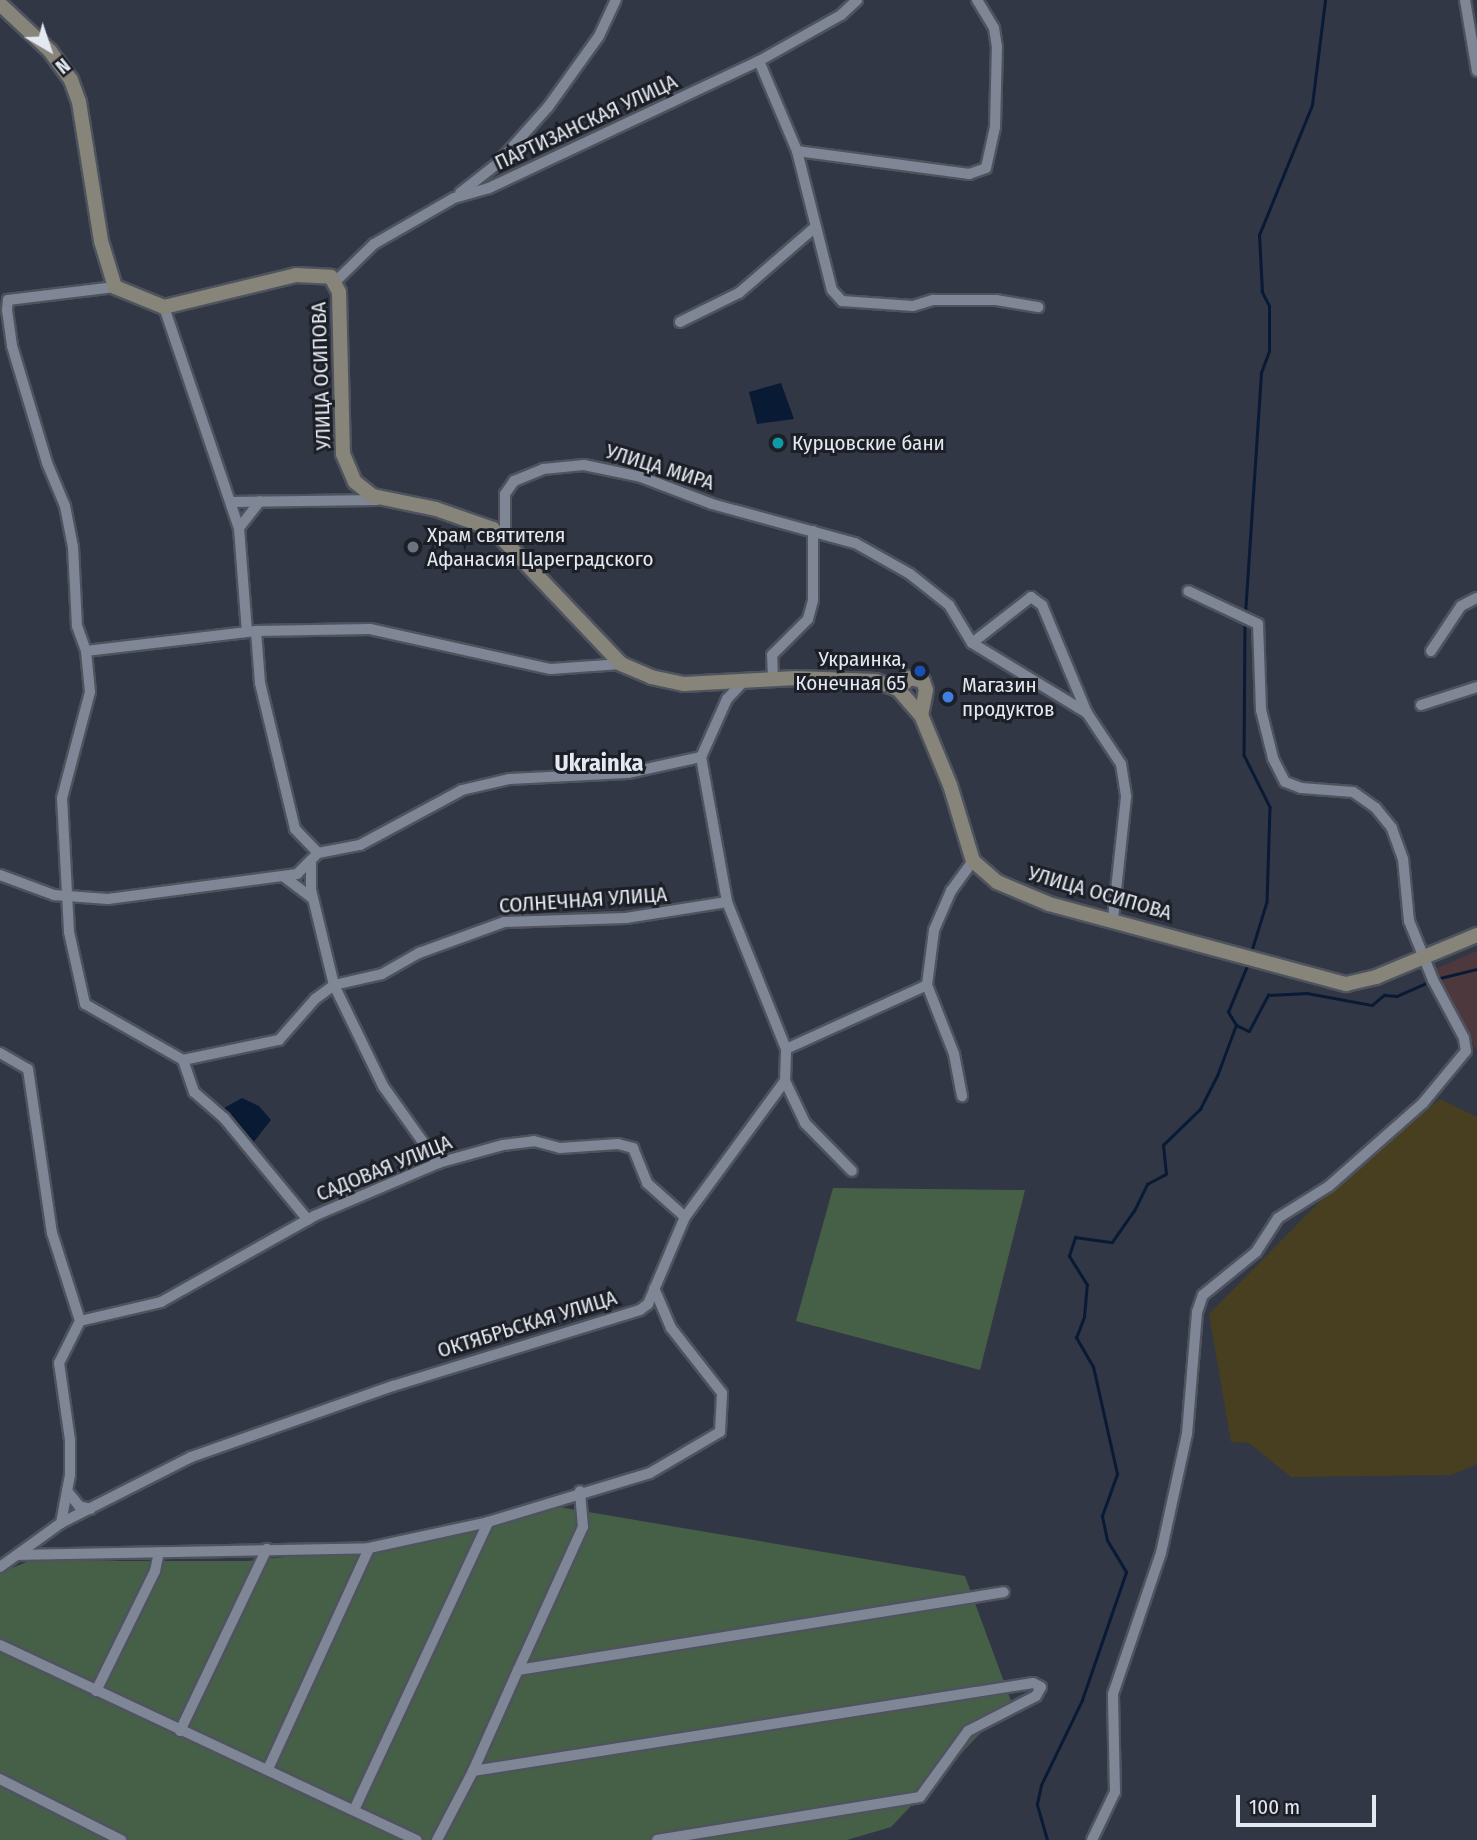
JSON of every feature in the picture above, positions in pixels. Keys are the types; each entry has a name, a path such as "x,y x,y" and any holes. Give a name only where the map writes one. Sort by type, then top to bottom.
{"main road":[{"path":"0,4 55,57 71,80 79,102 101,241 115,288 164,307 309,273 324,273 335,282"},
{"name":"УЛИЦА ОСИПОВА","path":"335,282 339,292 343,453 355,482 389,501 477,521 505,539 621,664 684,684 773,680 876,681 898,689 911,678 923,681 926,690 921,715"},
{"path":"898,689 921,715 950,785 973,860"},
{"name":"УЛИЦА ОСИПОВА","path":"973,860 997,882 1021,894 1257,963 1346,984 1369,979 1424,956"},
{"path":"1424,956 1477,935"}],"street":[{"path":"454,198 497,164 548,107 599,36 616,0"},
{"name":"ПАРТИЗАНСКАЯ УЛИЦА","path":"335,282 374,244 454,198 489,188 759,61 841,15 857,0"},
{"path":"797,151 969,174 986,168 995,127 997,47 994,28 976,0"},
{"path":"1465,0 1477,71"},
{"path":"759,61 797,151 814,228 832,290 842,301 913,306 933,300 996,300 1038,307"},
{"path":"680,322 739,293 814,228"},
{"path":"115,288 8,300 7,310 12,346 47,463 65,506 73,547 77,626 86,651 90,692 62,799 69,932 85,1004 183,1060 194,1091 224,1118 308,1220"},
{"path":"164,307 239,528 260,683 295,829 318,853"},
{"name":"УЛИЦА МИРА","path":"505,539 505,494 514,481 542,469 584,465 641,477 712,504 855,543 910,574 949,605 972,643 1087,713 1121,764 1126,797 1113,919"},
{"path":"231,502 264,499 389,501"},
{"path":"239,528 252,507 264,499"},
{"path":"773,680 772,655 808,619 813,600 813,531"},
{"path":"1092,1840 1115,1791 1113,1694 1161,1553 1187,1434 1196,1312 1203,1295 1256,1252 1278,1218 1329,1186 1423,1103 1465,1057 1464,1038 1424,956 1405,904 1403,859 1385,818 1353,792 1301,788 1285,782 1273,758 1261,710 1258,624 1188,591"},
{"path":"972,643 1031,597 1042,605 1087,713"},
{"path":"1431,651 1461,606 1477,598"},
{"path":"86,651 252,632 370,629 551,669 621,664"},
{"path":"742,683 727,699 701,757 727,902 786,1049 785,1081 805,1123 852,1171"},
{"path":"1421,705 1477,687"},
{"path":"0,875 68,896 139,897 296,874 311,863 318,853 360,845 462,790 509,779 628,773 701,757"},
{"path":"962,1096 954,1054 927,985 934,930 950,891 973,860"},
{"path":"311,863 314,901 334,985 383,1086 438,1163"},
{"path":"283,876 314,901"},
{"name":"СОЛНЕЧНАЯ УЛИЦА","path":"183,1060 279,1040 315,999 334,985 382,974 419,953 504,922 626,918 727,902"},
{"path":"786,1049 927,985"},
{"path":"0,1053 28,1069 52,1233 80,1321 59,1363 70,1440 67,1491 61,1523"},
{"name":"ОКТЯБРЬСКАЯ УЛИЦА","path":"0,1567 61,1523 191,1457 393,1386 640,1310 654,1288 685,1217 785,1081"},
{"name":"САДОВАЯ УЛИЦА","path":"80,1321 161,1302 308,1220 438,1163 534,1141 560,1148 618,1144 633,1148 647,1182 685,1217"},
{"path":"16,1555 369,1548 488,1522 580,1491 650,1473 720,1432 722,1393 671,1328 654,1288"},
{"path":"67,1491 79,1506 91,1509"},
{"path":"437,1840 473,1771 583,1527 580,1491"},
{"path":"354,1810 488,1522"},
{"path":"268,1769 369,1548"},
{"path":"180,1731 267,1549"},
{"path":"96,1691 155,1571 159,1552"},
{"path":"518,1670 1004,1592"},
{"path":"0,1646 417,1840"},
{"path":"473,1771 1033,1683 1041,1686 1036,1696 968,1731 920,1797 657,1840"},
{"path":"0,1779 121,1840"}],"shaded area":[{"path":"1477,951 1477,1051 1435,969"}],"green space":[{"path":"833,1188 1025,1190 980,1370 796,1321"},
{"path":"559,1507 965,1576 1011,1701 891,1827 847,1840 0,1840 0,1573 29,1561 248,1561 369,1548"}],"sand":[{"path":"1440,1099 1477,1117 1477,1464 1452,1475 1291,1477 1249,1443 1231,1442 1209,1314 1332,1189"}],"water":[{"path":"781,383 794,419 757,424 749,392"},
{"path":"242,1098 259,1106 271,1120 252,1144 224,1108"}],"waterway":[{"path":"1245,614 1261,373 1269,351 1269,306 1262,292 1259,235 1312,105 1325,0"},
{"path":"1245,620 1244,755 1270,807 1267,902 1251,954"},
{"path":"1047,1840 1037,1804 1041,1785 1082,1700 1126,1572 1107,1540 1102,1516 1117,1474 1093,1367 1076,1338 1084,1317 1087,1285 1069,1256 1075,1237 1112,1242 1134,1211 1147,1184 1166,1174 1163,1145 1200,1109 1217,1076 1236,1025 1228,1012 1247,966"},
{"path":"1436,979 1477,969"},
{"path":"1236,1025 1249,1031 1268,995 1307,993 1372,1005 1384,995 1397,996 1429,982"}],"place":[{"name":"Курцовские бани","path":"778,443"},
{"name":"Храм святителя Афанасия Цареградского","path":"413,547"},
{"name":"Украинка, Конечная 65","path":"920,671"},
{"name":"Магазин продуктов","path":"948,697"}],"district":[{"name":"Ukrainka","path":"599,764"}]}
